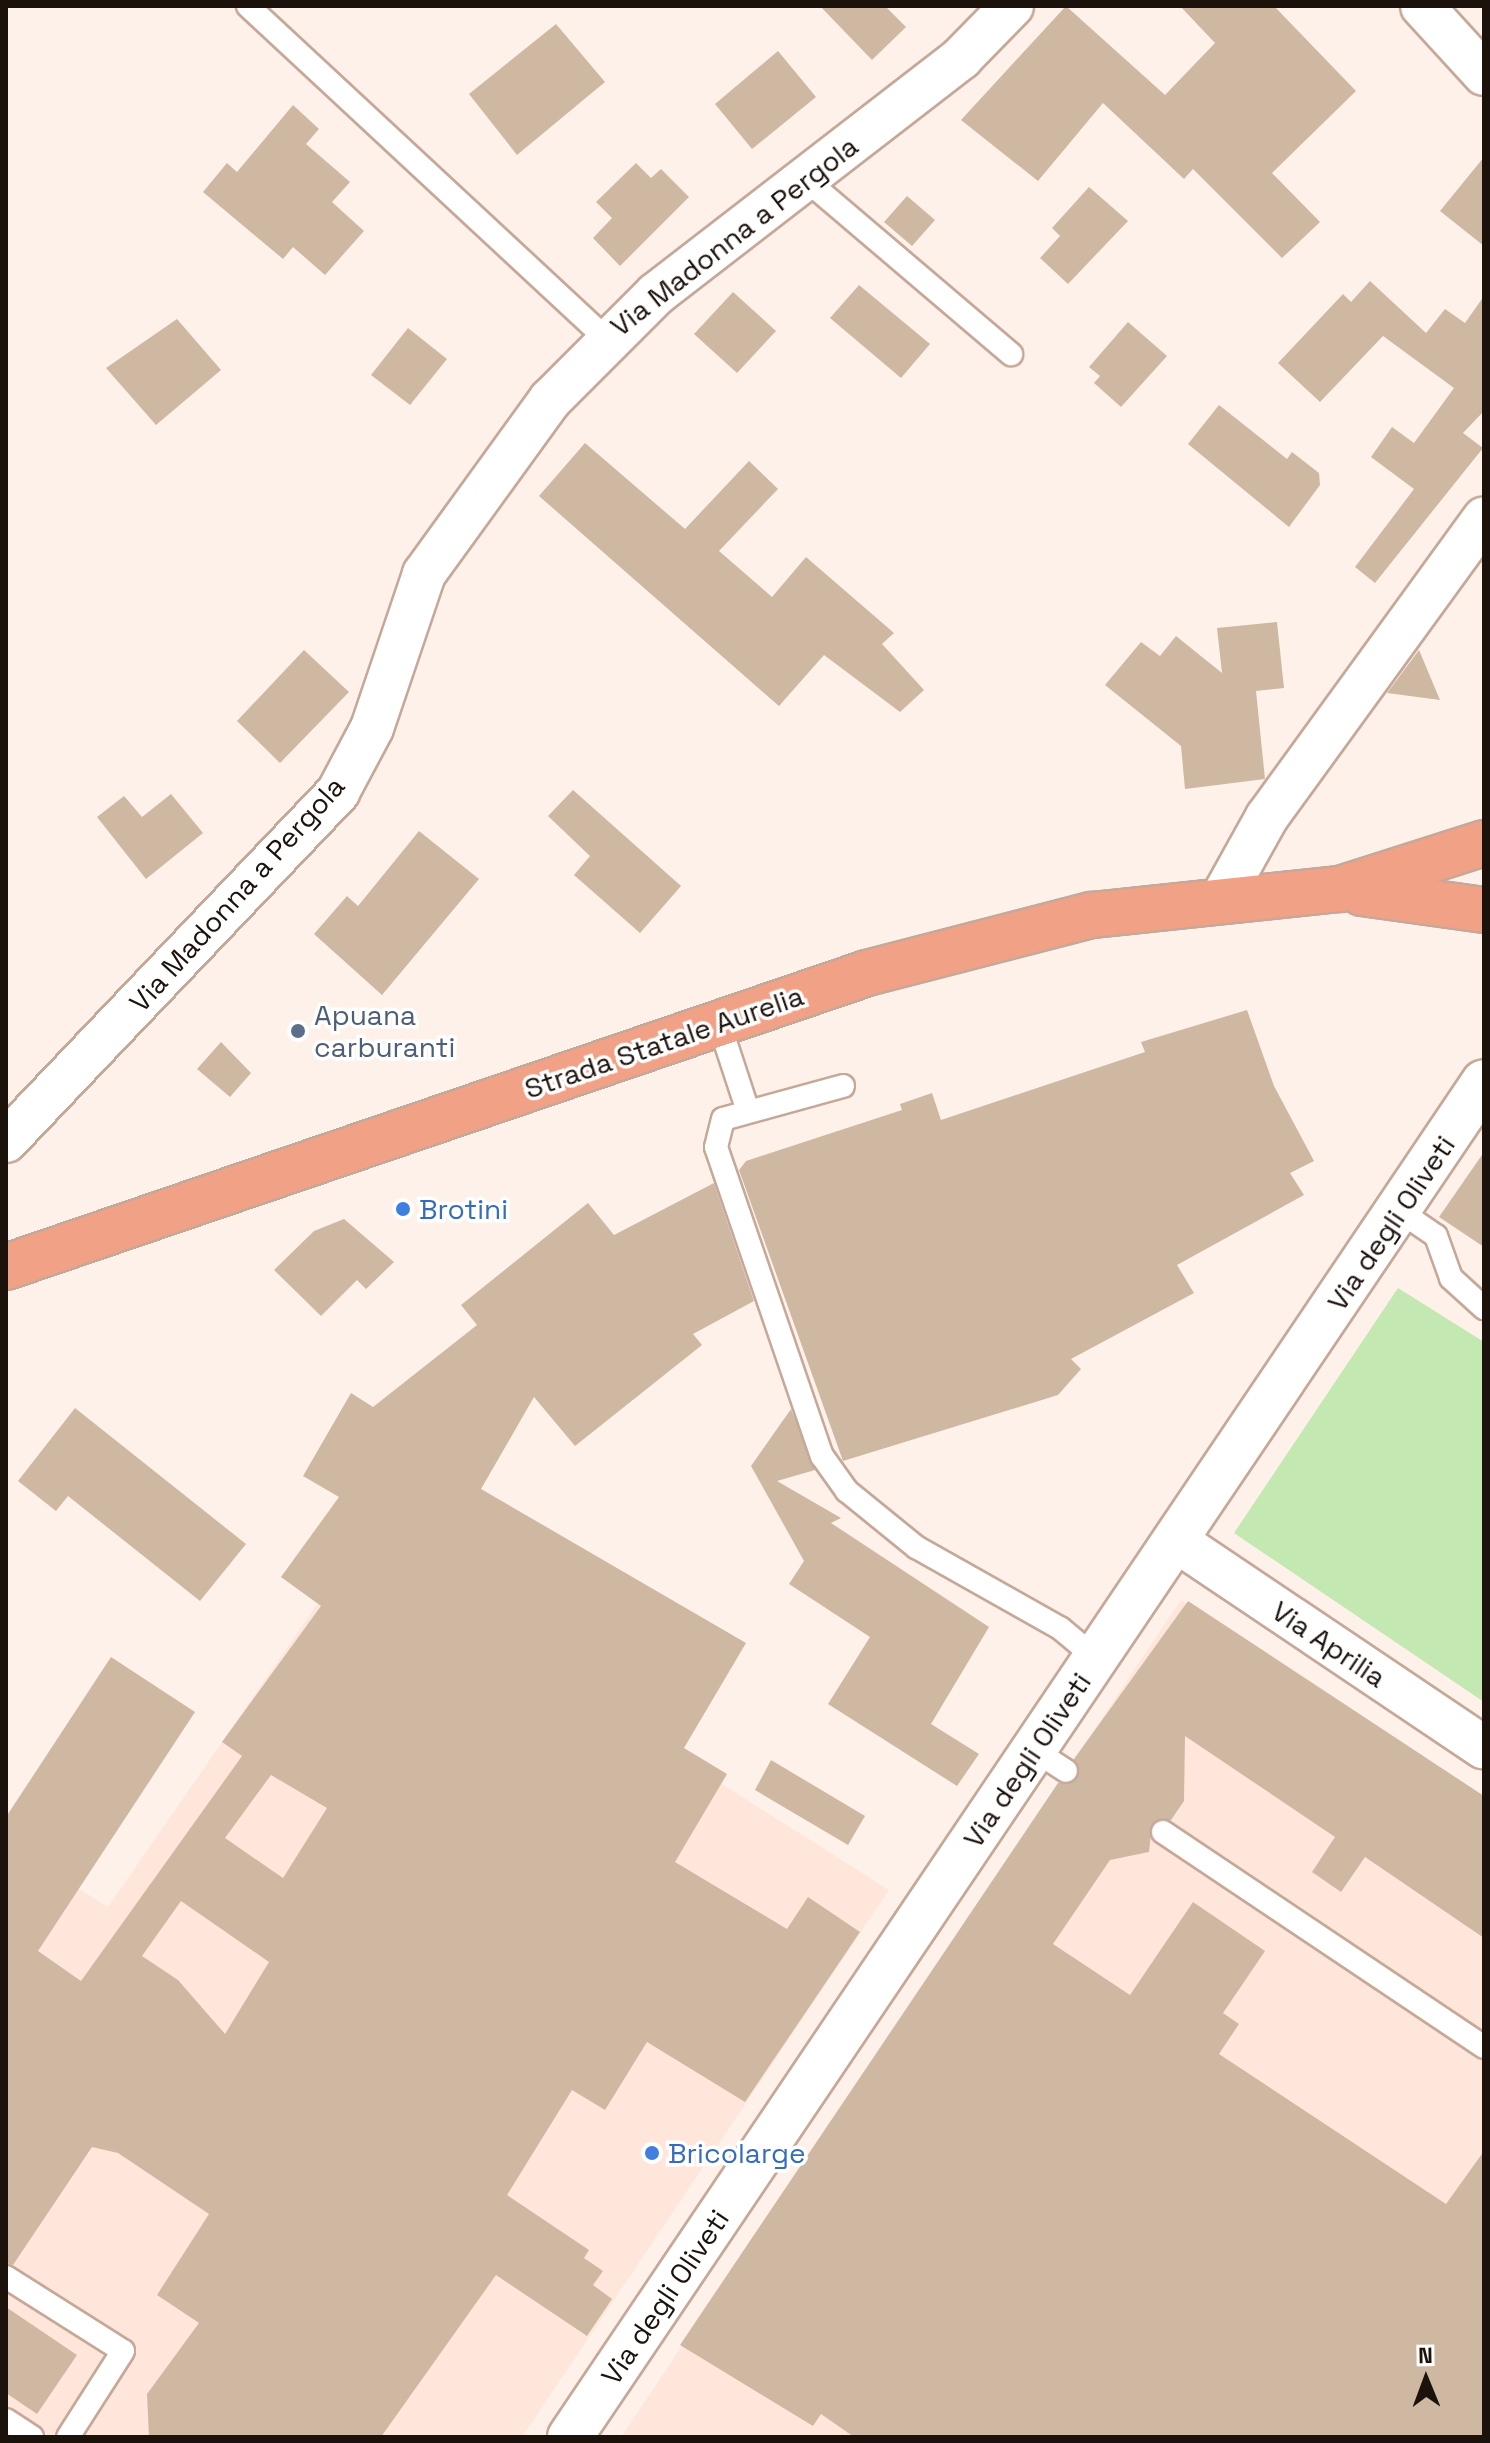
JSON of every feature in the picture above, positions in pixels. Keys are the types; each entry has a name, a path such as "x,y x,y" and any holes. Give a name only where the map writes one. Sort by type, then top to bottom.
{"main road":[{"name":"Strada Statale Aurelia","path":"1340,889 1484,843"},
{"name":"Strada Statale Aurelia","path":"6,1267 719,1023 1018,931 1223,896 1340,889 1484,910"},
{"name":"Via degli Oliveti","path":"570,2437 1050,1760 1096,1658 1401,1212 1484,1082"}],"street":[{"name":"Via Madonna a Pergola","path":"6,1141 338,792 372,728 424,574 550,400 605,338 804,178 961,58 1012,6"},
{"path":"1422,6 1484,74"},
{"path":"1223,896 1267,817 1484,518"},
{"name":"Via Aprilia","path":"1175,1540 1484,1748"}],"lane":[{"path":"248,6 605,338"},
{"path":"804,178 1011,354"},
{"path":"719,1023 748,1111"},
{"path":"843,1086 723,1119 716,1147 822,1456 847,1491 916,1547 1048,1621 1096,1658"},
{"path":"1401,1212 1436,1236 1451,1278 1484,1308"},
{"path":"1163,1832 1484,2047"},
{"path":"6,2277 123,2351 68,2437"},
{"path":"6,2420 32,2437"}],"shaded area":[{"path":"354,1551 889,1890 522,2437 6,2437 6,1844 108,1907"},
{"path":"1181,1600 1484,1800 1484,2437 621,2437"}],"green space":[{"path":"1398,1288 1484,1342 1484,1702 1234,1533"}],"building":[{"path":"820,6 885,6 906,27 872,60"},
{"path":"1066,6 1165,95 1215,43 1180,6 1274,6 1356,91 1272,173 1320,222 1282,258 1193,169 1184,179 1103,103 1038,181 961,120"},
{"path":"556,24 605,82 517,155 469,94"},
{"path":"778,51 816,97 752,149 715,104"},
{"path":"293,105 319,129 306,144 350,182 332,202 364,231 325,275 293,247 283,259 203,192 227,163 237,172"},
{"path":"1484,157 1484,246 1440,211"},
{"path":"636,163 651,178 661,169 689,197 620,266 593,238 612,218 596,202"},
{"path":"1089,187 1128,221 1068,284 1040,258 1060,236 1052,228"},
{"path":"907,196 935,220 912,246 884,222"},
{"path":"1370,281 1426,333 1445,309 1465,323 1484,296 1484,411 1463,433 1483,448 1375,583 1355,567 1414,489 1371,457 1392,427 1414,443 1454,388 1383,336 1320,402 1278,363 1343,294 1351,302"},
{"path":"859,285 930,344 901,378 830,318"},
{"path":"733,292 776,331 737,373 694,334"},
{"path":"177,319 221,370 156,425 106,368"},
{"path":"1128,322 1167,356 1121,407 1094,383 1100,376 1089,367"},
{"path":"408,328 447,359 410,405 371,375"},
{"path":"1219,405 1287,459 1292,452 1319,473 1320,485 1289,527 1188,444"},
{"path":"585,443 685,529 749,461 778,489 719,551 772,597 806,557 894,633 882,644 924,690 900,712 824,655 779,706 539,496"},
{"path":"1277,622 1284,688 1256,691 1265,779 1185,789 1181,746 1105,685 1141,642 1160,656 1176,636 1222,673 1217,628"},
{"path":"304,650 349,692 280,763 237,721"},
{"path":"1419,650 1440,700 1387,693"},
{"path":"573,790 681,886 640,933 574,875 590,856 548,816"},
{"path":"171,794 203,833 146,879 97,817 124,796 142,817"},
{"path":"419,831 479,879 382,995 314,934 347,896 358,906"},
{"path":"1247,1010 1274,1086 1314,1161 1290,1173 1304,1195 1177,1265 1194,1293 1071,1359 1081,1369 1058,1395 843,1461 739,1170 746,1161 902,1110 900,1104 932,1093 941,1120 1145,1052 1141,1042"},
{"path":"221,1042 251,1073 230,1097 197,1069"},
{"path":"1484,1152 1484,1247 1439,1217"},
{"path":"714,1183 754,1301 693,1334 702,1345 575,1446 534,1397 481,1489 746,1643 684,1748 727,1774 675,1862 787,1929 808,1897 860,1932 745,2102 647,2042 605,2110 572,2090 507,2195 589,2250 584,2258 603,2271 593,2285 612,2299 587,2336 496,2275 381,2437 149,2437 147,2394 199,2323 157,2295 209,2214 118,2153 92,2147 13,2265 6,2263 6,1817 111,1657 195,1712 38,1951 81,1981 242,1756 222,1742 321,1606 281,1577 339,1497 303,1476 351,1393 373,1407 477,1325 461,1305 588,1203 614,1235","holes":["271,1775 327,1808 283,1878 225,1838","181,1901 269,1962 225,2034 178,1980 142,1956"]},
{"path":"344,1219 394,1262 366,1289 357,1280 321,1316 274,1270 314,1231"},
{"path":"75,1408 246,1544 200,1601 68,1496 56,1511 18,1481"},
{"path":"791,1409 815,1470 777,1481 841,1518 831,1523 989,1627 931,1724 979,1754 957,1786 828,1704 870,1637 789,1584 804,1561 751,1466"},
{"path":"1188,1601 1484,1796 1484,1938 1365,1857 1341,1892 1312,1872 1335,1837 1185,1736 1184,1801 1171,1820 1152,1824 1149,1852 1110,1860 1053,1944 1130,1995 1193,1902 1265,1951 1223,2013 1239,2024 1219,2054 1446,2204 1484,2151 1484,2437 854,2437 821,2414 813,2426 680,2345 1058,1783 1077,1779 1074,1759"},
{"path":"771,1760 865,1816 848,1845 755,1790"},
{"path":"6,2307 77,2355 37,2414 6,2393"}],"place":[{"name":"Apuana carburanti","path":"298,1031"},
{"name":"Brotini","path":"403,1209"},
{"name":"Bricolarge","path":"652,2153"}]}
